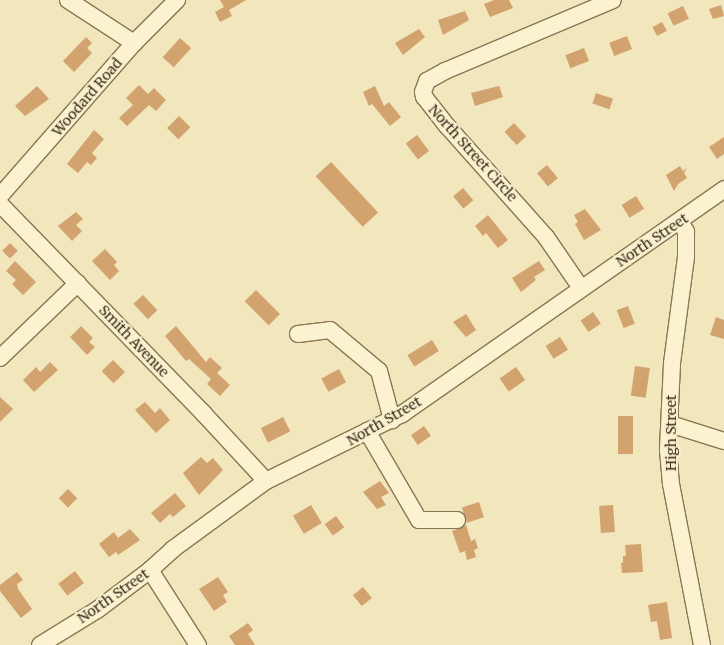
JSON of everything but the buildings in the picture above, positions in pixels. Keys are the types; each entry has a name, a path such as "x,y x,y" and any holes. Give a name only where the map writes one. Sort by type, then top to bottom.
{"street":[{"path":"68,0 134,43"},
{"name":"Woodard Road","path":"0,196 134,43 177,0"},
{"name":"North Street Circle","path":"581,288 546,238 447,126 424,97 423,92 427,81 446,71 613,0"},
{"name":"North Street","path":"40,645 97,610 150,570 173,549 266,481 392,420 724,189"},
{"name":"Smith Avenue","path":"0,204 78,283 266,481"},
{"name":"High Street","path":"680,221 686,232 686,257 672,364 670,424 671,484 702,645"},
{"path":"0,358 78,283"},
{"path":"298,334 330,330 379,371 392,420"},
{"path":"670,424 724,440"},
{"path":"367,431 419,520 457,520"},
{"path":"150,570 198,645"}]}
